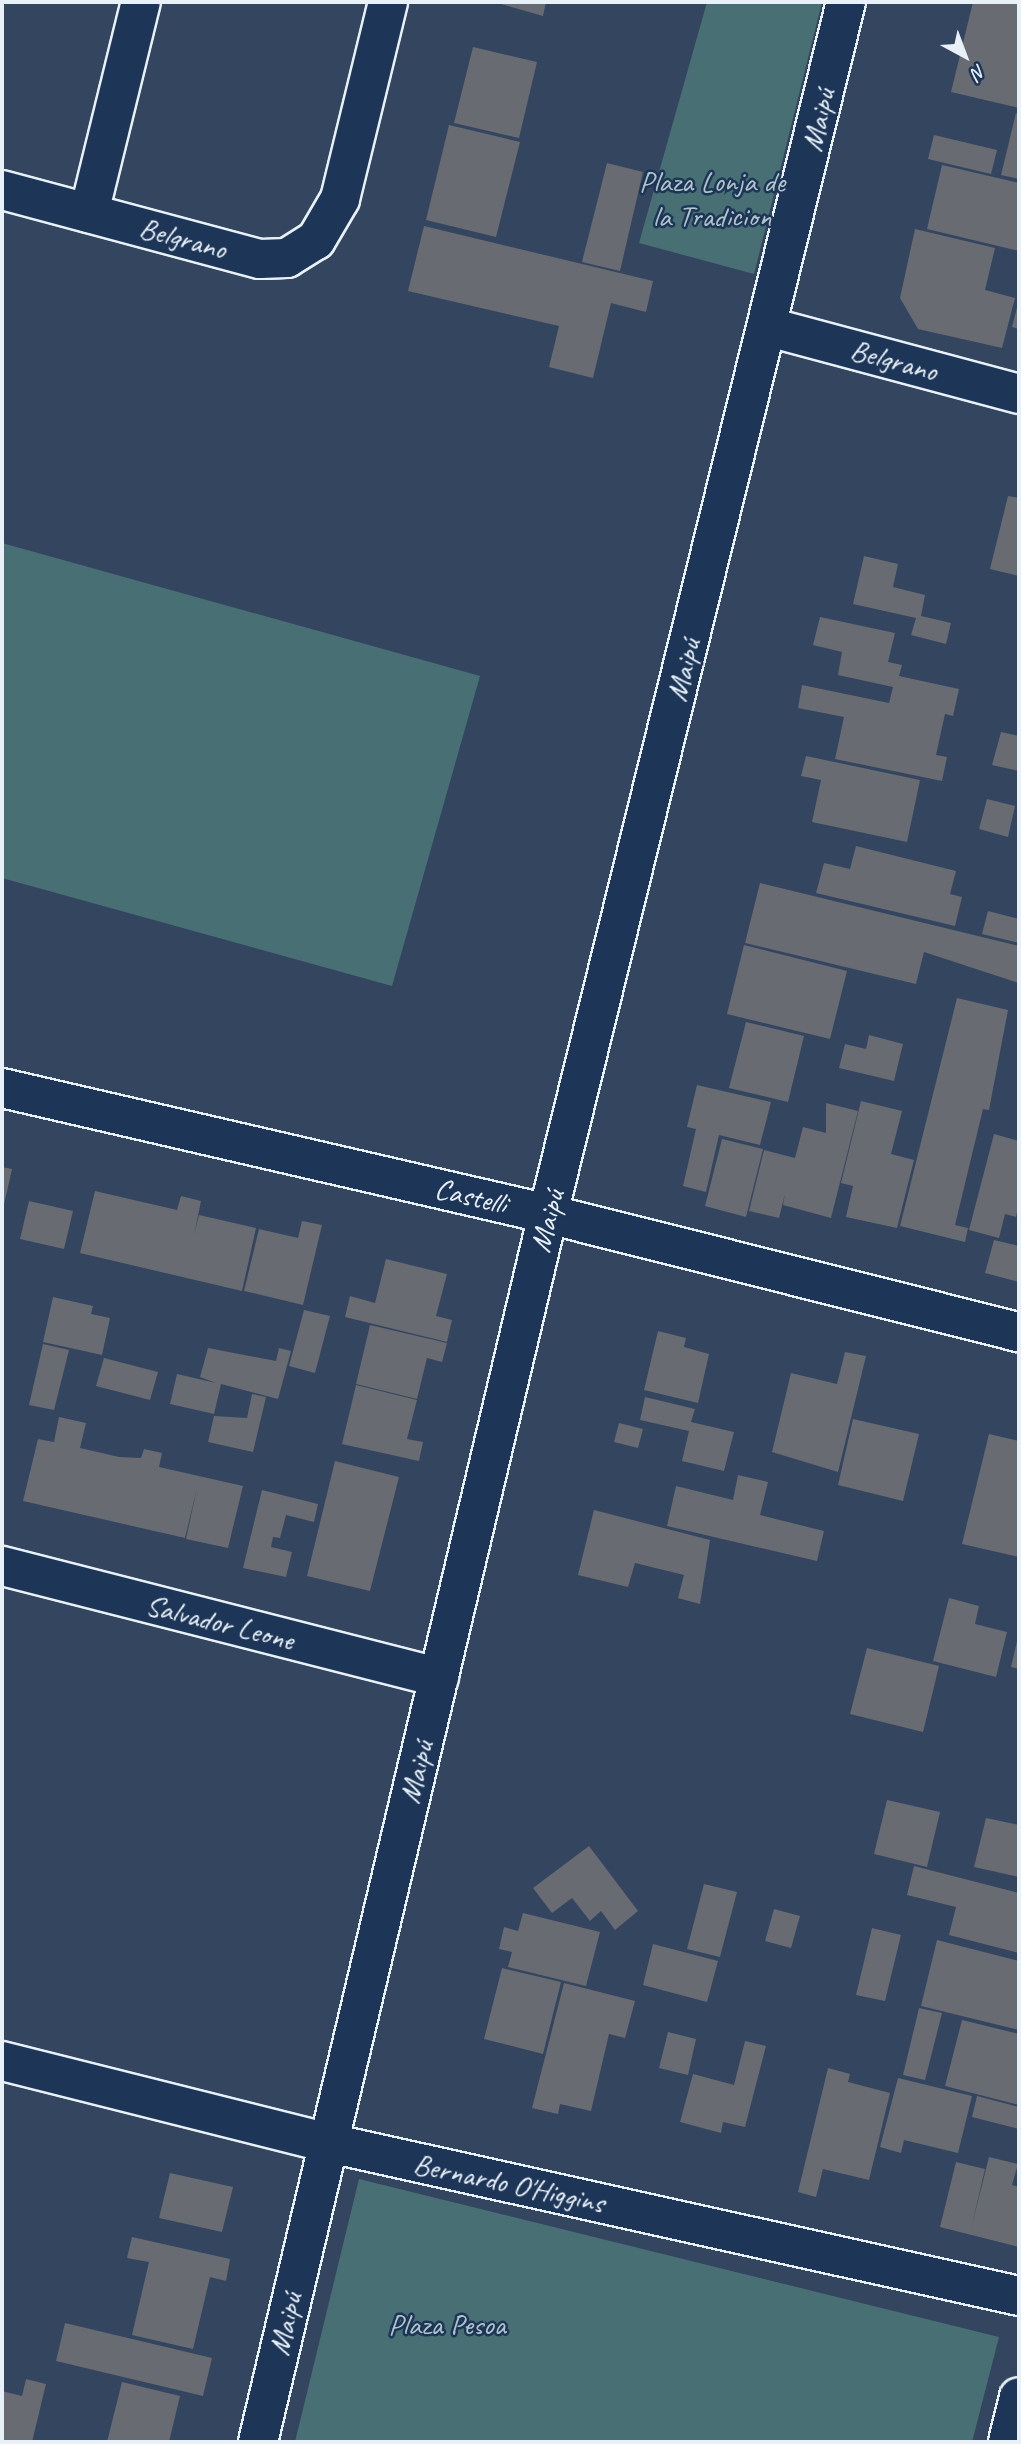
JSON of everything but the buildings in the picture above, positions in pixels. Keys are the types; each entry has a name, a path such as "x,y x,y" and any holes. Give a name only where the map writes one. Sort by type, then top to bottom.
{"street":[{"path":"89,213 141,2"},
{"name":"Belgrano","path":"2,190 261,258 287,258 316,240 340,199 388,2"},
{"name":"Maipú","path":"258,2442 325,2143 548,1214 769,327 846,2"},
{"name":"Belgrano","path":"769,327 1019,394"},
{"name":"Castelli","path":"2,1088 548,1214 1019,1332"},
{"name":"Salvador Leone","path":"2,1566 439,1677"},
{"name":"Bernardo O'Higgins","path":"2,2062 325,2143 1019,2296"},
{"path":"1008,2442 1019,2397"}],"green space":[{"name":"Plaza Lonja de la Tradicion","path":"707,2 822,2 754,274 639,243"},
{"path":"2,543 480,676 392,986 2,878"},
{"name":"Plaza Pesoa","path":"359,2179 999,2337 972,2442 295,2442"}]}
